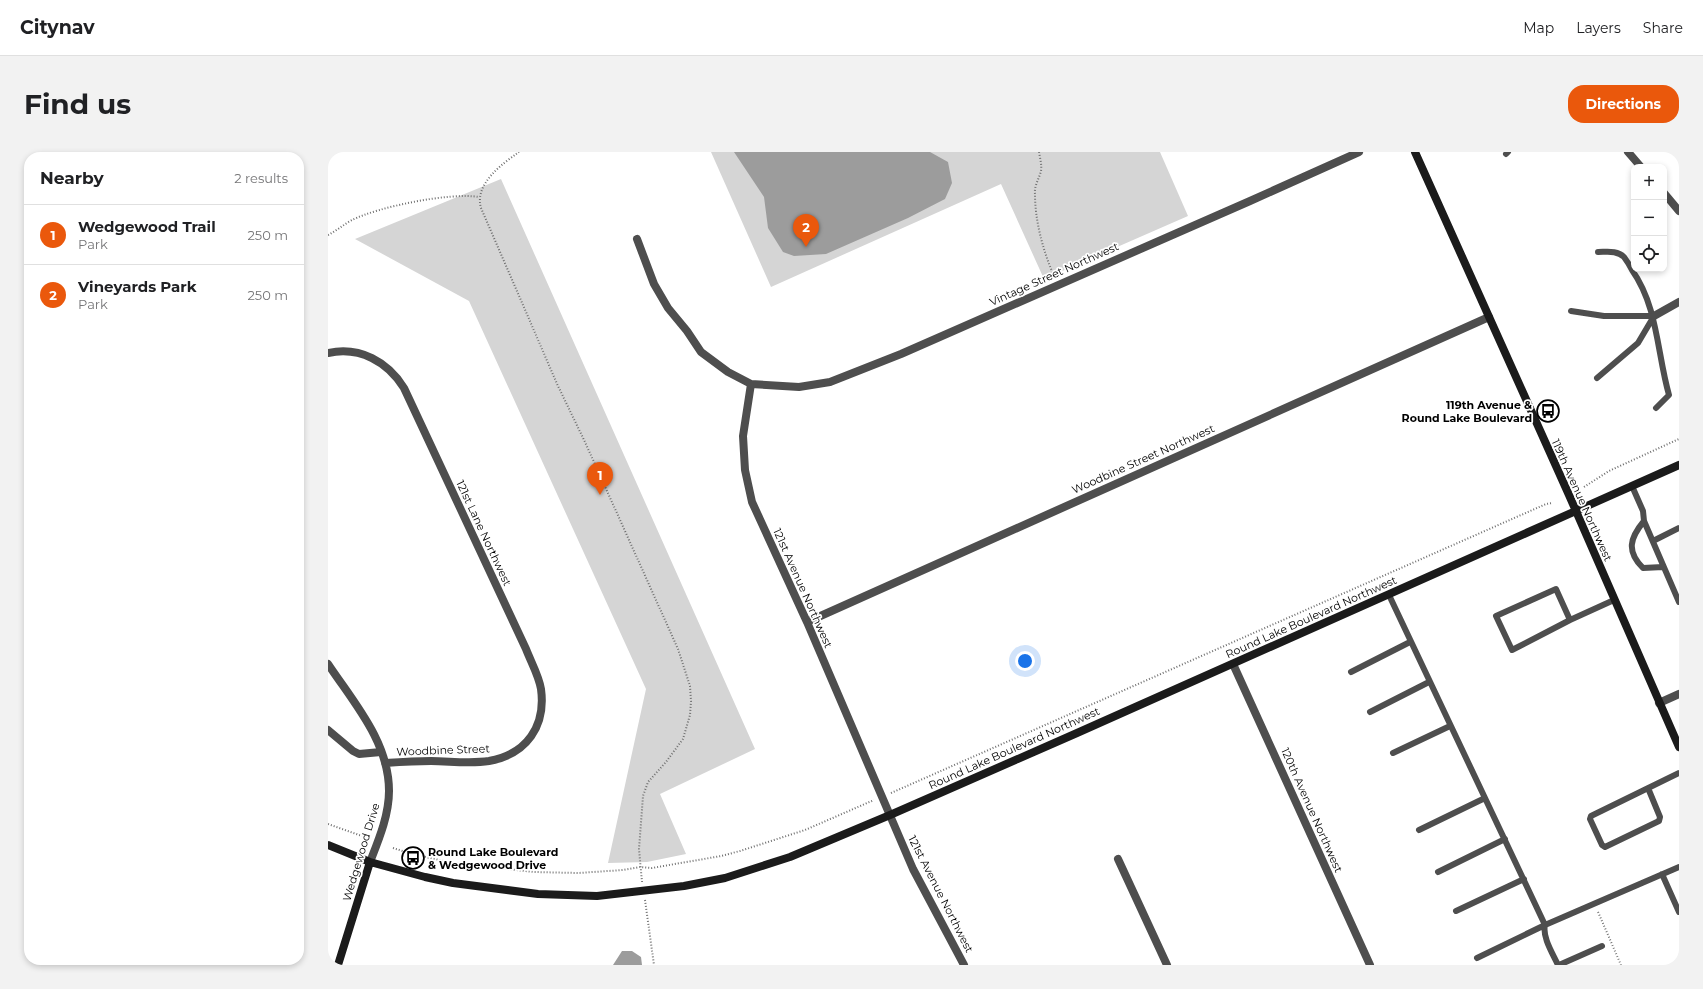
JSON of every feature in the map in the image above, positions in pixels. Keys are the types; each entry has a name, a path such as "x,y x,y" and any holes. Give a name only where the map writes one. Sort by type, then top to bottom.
{"main road":[{"name":"119th Avenue Northwest","path":"1415,152 1679,747"},
{"name":"Round Lake Boulevard Northwest","path":"328,845 370,862 453,883 538,894 597,896 684,886 725,878 790,857 890,815 1234,664 1679,465"},
{"name":"Wedgewood Drive","path":"338,965 370,862"}],"street":[{"name":"Vintage Street Northwest","path":"751,384 799,387 830,382 901,354 1359,152"},
{"path":"1628,152 1639,164"},
{"path":"1667,197 1679,211"},
{"path":"637,238 658,290 668,308 687,331 701,352 728,372 751,384"},
{"path":"1654,316 1679,302"},
{"name":"Woodbine Street Northwest","path":"806,622 1489,317"},
{"name":"121st Lane Northwest","path":"328,353 354,353 365,355 376,360 388,367 404,388 526,649 540,687 542,709 537,728"},
{"name":"121st Avenue Northwest","path":"751,384 743,436 745,470 752,502 927,896 964,965"},
{"name":"Wedgewood Drive","path":"328,664 362,713 385,763 389,792 387,806 380,836 370,862"},
{"name":"120th Avenue Northwest","path":"1234,664 1370,965"},
{"path":"1659,703 1679,694"},
{"name":"Woodbine Street","path":"385,763 488,761 512,754 527,742 537,728"},
{"path":"328,730 353,751 359,754 381,752"},
{"path":"1118,859 1167,965"}],"lane":[{"path":"1598,252 1614,252 1624,257 1640,281 1654,316 1664,376 1669,395 1656,408"},
{"path":"1571,312 1604,316 1654,316"},
{"path":"1597,378 1638,343 1654,316"},
{"path":"1632,486 1643,511 1644,521 1679,602"},
{"path":"1644,521 1633,538 1631,544 1633,552 1638,564 1643,568 1663,567"},
{"path":"1653,540 1679,528"},
{"path":"1570,620 1556,589 1496,616 1512,650 1570,620 1614,600"},
{"path":"1389,595 1429,682 1524,879 1545,925 1544,930 1546,937 1559,965 1602,946"},
{"path":"1352,672 1410,642"},
{"path":"1370,712 1429,682"},
{"path":"1393,753 1450,726"},
{"path":"1648,788 1660,817 1659,821 1605,847 1602,845 1590,819 1591,816 1648,788 1679,773"},
{"path":"1419,830 1485,798"},
{"path":"1438,872 1505,839"},
{"path":"1477,958 1545,925 1679,867"},
{"path":"1662,874 1679,912"},
{"path":"1456,912 1524,879"}],"path":[{"path":"519,152 486,182 482,188 479,197 482,212 526,314 678,649 690,686 690,715 683,739 666,762 648,782 646,788 641,823 641,872"},
{"path":"1039,152 1041,166 1034,194 1036,210 1045,252 1058,284"},
{"path":"328,236 351,221 384,209 415,202 460,196 479,197"},
{"path":"1584,487 1608,471 1679,439"},
{"path":"394,848 412,854 453,863 534,872 598,872 640,867 652,868 672,866 722,856 805,830 1552,502"},
{"path":"328,824 362,836"},
{"path":"1594,904 1621,965"},
{"path":"646,905 654,965"}],"shaded area":[{"path":"711,152 1160,152 1188,216 1044,279 1001,184 771,287"},
{"path":"734,152 930,152 948,162 952,183 945,199 908,218 826,254 794,256 783,252 768,228 764,197"},
{"path":"501,179 755,749 660,794 686,854 647,862 608,863 646,689 469,301 355,239"},
{"path":"622,951 632,951 641,957 642,965 613,965"}],"place":[{"name":"Vineyards Park","path":"806,247"},
{"name":"119th Avenue & Round Lake Boulevard","path":"1548,411"},
{"name":"Wedgewood Trail","path":"600,495"},
{"name":"Round Lake Boulevard & Wedgewood Drive","path":"413,858"}]}
